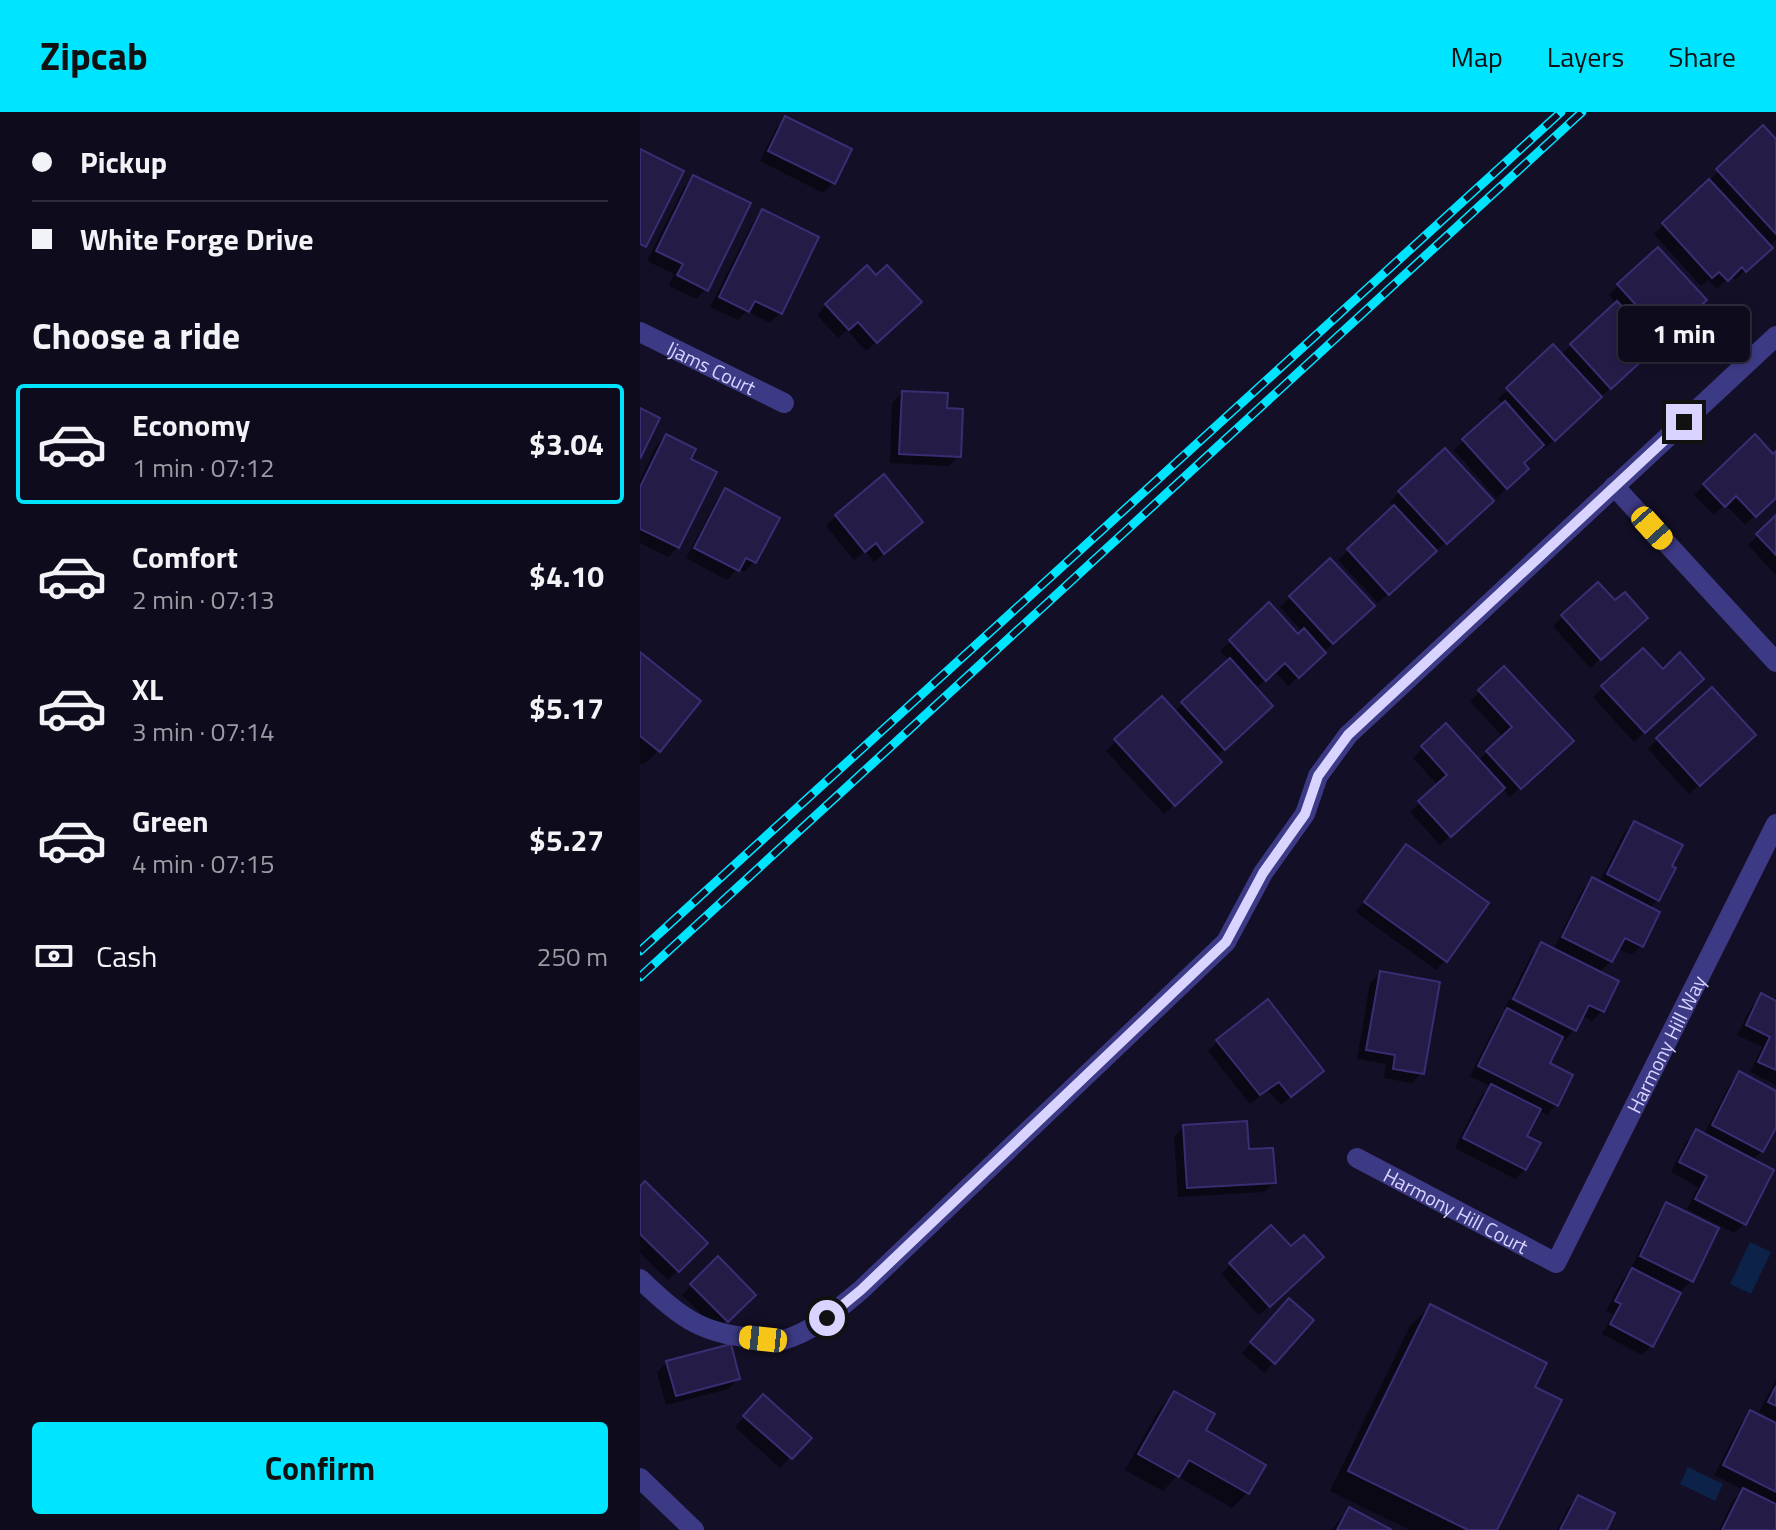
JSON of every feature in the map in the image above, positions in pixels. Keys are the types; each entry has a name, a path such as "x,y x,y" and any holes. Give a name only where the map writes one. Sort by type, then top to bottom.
{"street":[{"name":"Ijams Court","path":"640,332 784,403"},
{"path":"640,1279 674,1311 695,1325 732,1335 780,1341 827,1318 861,1290 1226,942 1263,873 1305,814 1318,776 1348,735 1776,336"},
{"path":"1614,486 1776,662"},
{"name":"Harmony Hill Way","path":"1556,1263 1776,824"},
{"name":"Harmony Hill Court","path":"1357,1158 1556,1263"},
{"path":"640,1478 694,1530"}],"water":[{"path":"1750,1242 1771,1252 1751,1294 1730,1284"},
{"path":"1688,1467 1723,1484 1715,1501 1680,1484"}],"building":[{"path":"785,116 852,149 835,184 768,151"},
{"path":"1763,125 1776,139 1776,234 1716,169"},
{"path":"640,149 684,171 646,247 640,244"},
{"path":"693,175 751,203 708,291 677,275 683,264 656,251"},
{"path":"1709,179 1773,248 1746,272 1742,267 1728,281 1719,272 1712,278 1662,223"},
{"path":"762,209 819,237 782,314 755,301 749,312 719,297"},
{"path":"1658,247 1707,300 1666,338 1617,284"},
{"path":"867,265 876,275 887,265 922,302 877,343 858,322 849,330 825,304"},
{"path":"1617,301 1658,346 1611,389 1570,344"},
{"path":"1553,344 1602,397 1555,441 1506,388"},
{"path":"902,391 948,393 947,408 963,409 961,457 899,454"},
{"path":"1505,401 1544,445 1524,463 1529,469 1507,489 1462,439"},
{"path":"640,408 660,418 640,459"},
{"path":"666,434 696,449 691,459 717,472 679,548 640,529 640,487"},
{"path":"1755,434 1773,454 1776,451 1776,498 1756,517 1736,496 1725,507 1703,484"},
{"path":"1445,448 1494,501 1447,544 1398,491"},
{"path":"884,474 923,522 884,554 876,543 865,552 835,515"},
{"path":"725,488 780,518 756,563 746,558 739,571 694,548"},
{"path":"1394,505 1437,551 1389,595 1347,549"},
{"path":"1776,515 1776,555 1756,534"},
{"path":"1330,558 1375,606 1333,644 1289,596"},
{"path":"1598,582 1615,600 1625,592 1648,618 1601,660 1561,615"},
{"path":"1269,602 1298,634 1304,628 1326,653 1299,678 1285,663 1266,681 1229,640"},
{"path":"1643,648 1663,669 1680,652 1704,679 1645,733 1601,686"},
{"path":"640,652 701,701 660,752 640,736"},
{"path":"1230,658 1273,706 1225,750 1181,702"},
{"path":"1504,666 1574,741 1521,789 1486,751 1512,727 1478,690"},
{"path":"1712,687 1756,735 1700,786 1656,738"},
{"path":"1162,696 1222,762 1175,806 1114,739"},
{"path":"1446,723 1505,788 1451,837 1418,801 1447,775 1421,746"},
{"path":"1634,821 1683,845 1672,866 1676,868 1659,901 1607,874"},
{"path":"1406,844 1489,903 1447,962 1364,902"},
{"path":"1592,877 1660,912 1643,947 1625,938 1612,962 1562,937"},
{"path":"1541,942 1619,981 1604,1012 1589,1005 1576,1031 1513,999"},
{"path":"1380,971 1440,982 1424,1074 1393,1069 1395,1055 1366,1050"},
{"path":"1761,993 1776,1001 1776,1070 1758,1062 1770,1037 1746,1025"},
{"path":"1268,999 1324,1071 1291,1097 1279,1082 1260,1095 1216,1040"},
{"path":"1507,1008 1563,1037 1550,1063 1573,1075 1558,1106 1478,1066"},
{"path":"1739,1071 1776,1091 1776,1128 1763,1152 1712,1125"},
{"path":"1491,1084 1541,1109 1527,1136 1541,1143 1526,1170 1463,1138"},
{"path":"1247,1121 1249,1149 1273,1148 1276,1183 1187,1188 1183,1125"},
{"path":"1696,1129 1774,1170 1746,1225 1695,1199 1707,1176 1679,1162"},
{"path":"645,1181 708,1243 679,1272 640,1234 640,1186"},
{"path":"1666,1202 1719,1228 1693,1282 1640,1256"},
{"path":"1271,1225 1291,1246 1304,1235 1324,1257 1270,1307 1229,1263"},
{"path":"718,1256 756,1295 728,1322 690,1284"},
{"path":"1632,1268 1681,1293 1653,1347 1610,1324 1621,1304 1615,1301"},
{"path":"1289,1298 1314,1320 1275,1364 1250,1342"},
{"path":"1430,1304 1547,1363 1535,1387 1562,1400 1497,1530 1468,1530 1348,1471"},
{"path":"731,1344 740,1379 676,1396 666,1361"},
{"path":"1776,1386 1776,1406 1768,1402"},
{"path":"1174,1391 1215,1414 1206,1430 1266,1465 1249,1494 1189,1460 1179,1477 1138,1454"},
{"path":"763,1394 812,1438 792,1459 743,1416"},
{"path":"1750,1410 1776,1423 1776,1492 1723,1465"},
{"path":"1743,1488 1776,1504 1776,1530 1722,1530"},
{"path":"1578,1495 1615,1513 1607,1530 1560,1530"},
{"path":"1349,1507 1392,1530 1337,1530"}],"railway":[{"path":"640,951 1561,112"},
{"path":"640,977 1582,112"}],"route":[{"path":"827,1318 861,1290 1226,942 1263,873 1305,814 1318,776 1348,735 1684,422"}]}
